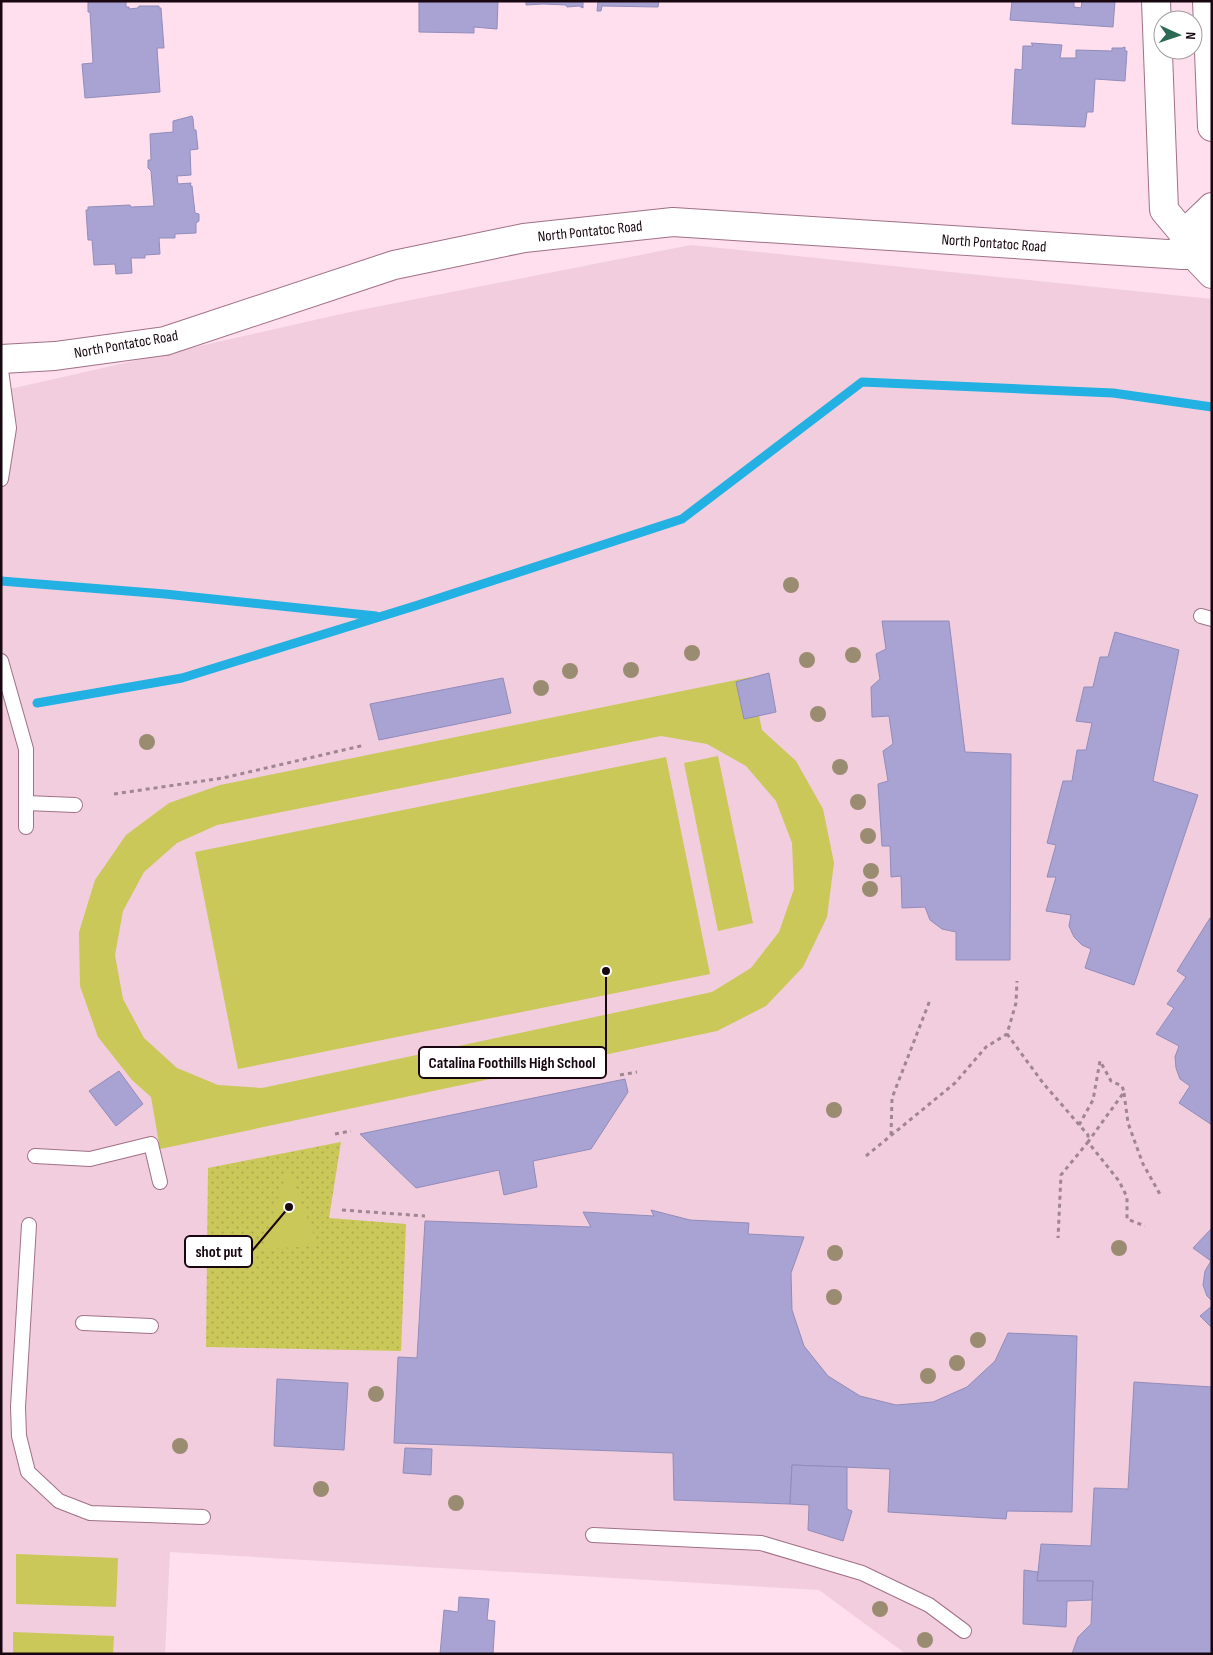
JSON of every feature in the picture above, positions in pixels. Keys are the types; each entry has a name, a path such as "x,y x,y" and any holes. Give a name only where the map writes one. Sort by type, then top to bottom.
{"street":[{"path":"1156,1 1164,210 1197,252"},
{"path":"1207,1 1212,127"},
{"path":"1197,252 1212,207"},
{"name":"North Pontatoc Road","path":"1,359 55,356 165,341 394,265 524,238 672,222 1197,252"}],"lane":[{"path":"1,370 9,428 1,479"},
{"path":"1,662 26,749 26,827"},
{"path":"26,803 75,805"},
{"path":"35,1156 90,1159 150,1144 160,1182"},
{"path":"29,1225 18,1407 19,1436 28,1472 59,1502 90,1513 203,1517"},
{"path":"82,1323 151,1326"},
{"path":"593,1536 761,1543 862,1574 929,1605 964,1631"}],"path":[{"path":"114,794 223,778 365,745"},
{"path":"866,1156 955,1083 986,1047 1007,1034 1016,1003 1017,981"},
{"path":"890,1135 892,1098 930,1000"},
{"path":"1007,1034 1043,1083 1088,1135 1088,1142 1119,1181 1127,1197 1127,1219 1145,1226"},
{"path":"1079,1125 1093,1100 1100,1061 1112,1081 1122,1086 1128,1123 1143,1164 1161,1196"},
{"path":"620,1075 637,1072"},
{"path":"1058,1238 1062,1175 1124,1092"},
{"path":"335,1134 351,1131"},
{"path":"342,1210 425,1216"}],"shaded area":[{"path":"691,245 1212,299 1212,1654 906,1654 819,1590 170,1552 165,1654 1,1654 1,391 350,312"},
{"path":"751,677 762,730 796,761 823,809 834,863 827,917 803,967 766,1006 717,1031 160,1149 151,1097 132,1080 98,1037 80,986 79,932 95,880 126,835 169,803 220,785","holes":["661,736 707,744 746,766 776,801 792,843 794,889 779,932 751,968 712,992 262,1088 218,1085 177,1068 144,1038 123,999 115,955 123,911 144,872 177,843 217,825"]},
{"path":"718,756 753,923 718,931 684,763"},
{"path":"666,757 710,974 238,1069 195,852"},
{"path":"341,1142 329,1218 406,1224 401,1351 206,1347 208,1168"},
{"path":"288,1168 318,1246 262,1249"},
{"path":"16,1554 118,1558 116,1607 16,1604"},
{"path":"13,1632 114,1636 113,1654 13,1654"}],"building":[{"path":"88,1 126,1 126,7 129,7 129,9 138,8 139,6 159,6 161,8 164,48 157,48 160,92 85,98 82,64 93,63"},
{"path":"419,1 498,1 497,29 474,27 474,33 419,32"},
{"path":"526,1 583,1 583,8 579,6 567,7 566,5 526,5"},
{"path":"598,1 659,1 658,7 602,6 601,11 597,11"},
{"path":"1012,1 1074,1 1074,7 1081,8 1082,1 1115,1 1113,27 1010,20"},
{"path":"1031,43 1062,45 1060,58 1076,58 1076,50 1112,51 1112,48 1125,47 1125,51 1127,51 1125,81 1095,79 1093,112 1087,112 1085,127 1012,124 1015,69 1022,70 1023,46 1033,46"},
{"path":"192,116 198,149 190,150 191,175 177,176 178,184 191,183 190,186 192,186 195,213 199,214 199,221 196,223 196,233 175,234 175,238 159,238 160,254 145,255 145,258 131,258 132,273 116,274 115,264 94,265 92,240 88,240 86,210 88,210 88,207 154,206 151,171 148,168 148,160 151,160 150,134 173,132 173,121"},
{"path":"882,621 949,621 965,752 1011,754 1010,960 956,960 956,932 942,929 930,920 925,907 902,908 901,876 891,877 890,846 882,846 878,784 888,781 883,751 893,744 889,716 872,717 871,687 880,679 876,654 886,649"},
{"path":"1115,632 1179,650 1153,781 1198,795 1134,985 1085,968 1091,949 1082,945 1074,937 1069,926 1071,915 1046,911 1056,877 1047,877 1056,845 1047,843 1063,781 1072,781 1077,750 1086,750 1092,723 1076,721 1084,687 1093,687 1100,657 1108,657"},
{"path":"769,673 776,712 744,719 736,682"},
{"path":"503,678 511,713 379,740 370,704"},
{"path":"1210,918 1212,919 1212,1125 1179,1103 1190,1086 1180,1079 1176,1068 1175,1057 1179,1046 1156,1034 1174,1008 1167,1004 1186,977 1177,971"},
{"path":"119,1071 143,1104 116,1126 89,1091"},
{"path":"625,1079 628,1092 591,1149 533,1161 537,1187 504,1195 499,1170 416,1188 360,1134"},
{"path":"651,1210 690,1220 749,1223 748,1234 804,1237 791,1273 792,1310 804,1346 828,1376 860,1396 896,1405 933,1402 967,1387 995,1361 1008,1333 1077,1336 1072,1512 1007,1511 1006,1519 888,1512 890,1469 792,1465 790,1504 674,1500 673,1453 394,1443 398,1357 417,1358 425,1221 591,1227 583,1212 654,1216"},
{"path":"1212,1228 1212,1301 1207,1296 1203,1285 1205,1271 1211,1261 1193,1248"},
{"path":"1212,1306 1212,1328 1200,1316"},
{"path":"277,1379 348,1383 344,1450 274,1446"},
{"path":"1134,1382 1212,1387 1212,1654 1072,1654 1078,1637 1091,1624 1093,1581 1037,1581 1041,1544 1091,1546 1094,1488 1128,1489"},
{"path":"405,1448 432,1449 431,1475 403,1473"},
{"path":"792,1465 847,1467 847,1509 852,1511 843,1541 808,1530 809,1505 790,1504"},
{"path":"1024,1570 1038,1572 1037,1581 1093,1581 1092,1600 1067,1601 1066,1627 1023,1624"},
{"path":"459,1597 489,1599 487,1620 495,1621 493,1654 440,1654 444,1610 458,1612"}],"waterway":[{"path":"37,703 182,678 418,605 682,519 862,382 1113,393 1212,407"},
{"path":"1,581 165,594 376,616"}],"place":[{"name":"Catalina Foothills High School","path":"606,971"},
{"name":"shot put","path":"289,1207"}]}
